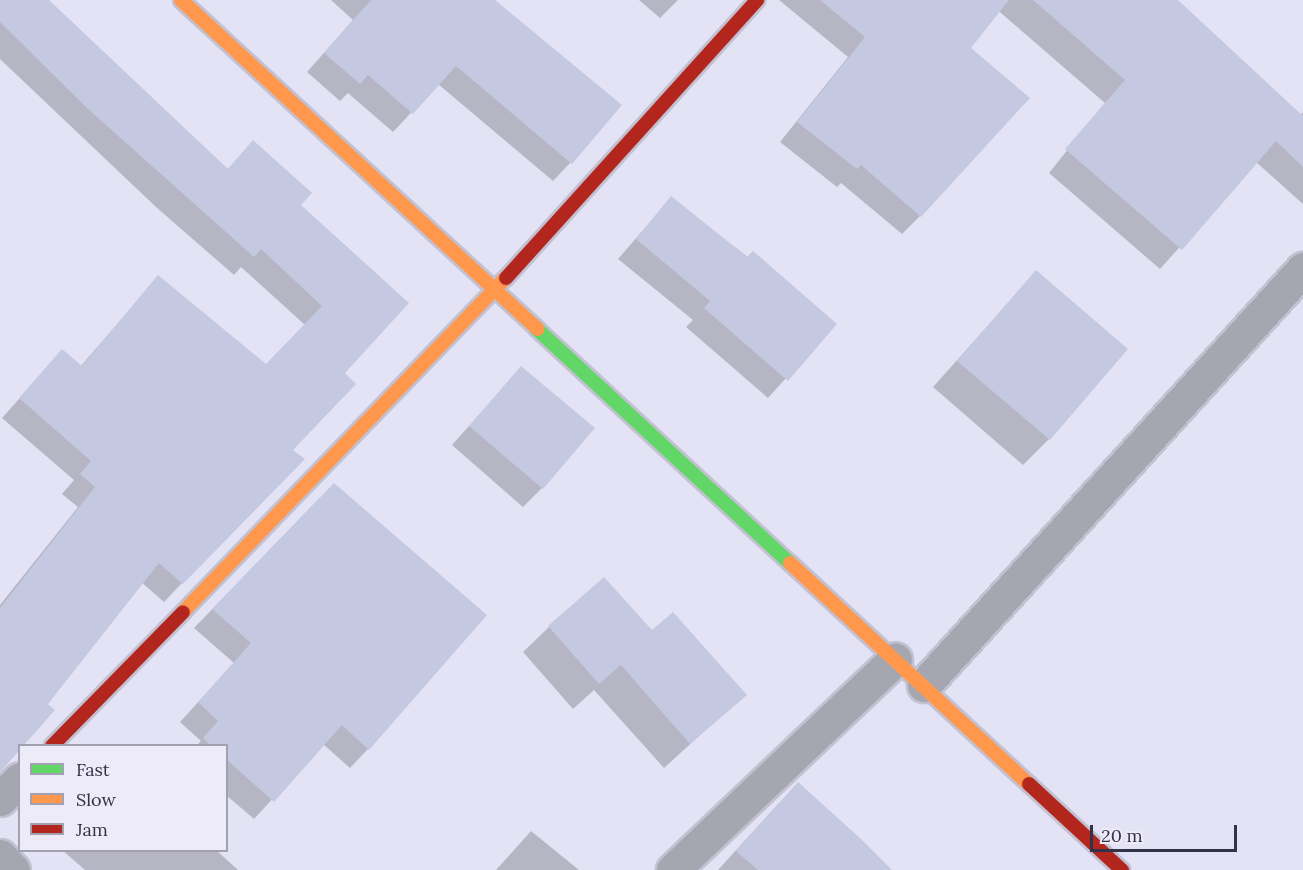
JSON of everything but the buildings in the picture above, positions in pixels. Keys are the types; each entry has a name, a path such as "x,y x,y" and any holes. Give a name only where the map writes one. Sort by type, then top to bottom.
{"street":[{"path":"181,0 497,288 1122,870"},
{"path":"54,744 497,288 757,0"},
{"path":"924,685 1303,269"},
{"path":"674,870 895,659"},
{"path":"0,799 18,781"},
{"path":"0,856 13,870"}],"traffic: fast":[{"path":"537,329 790,563"}],"traffic: slow":[{"path":"181,0 537,329"},
{"path":"183,612 506,278"},
{"path":"790,563 1029,784"}],"traffic: jam":[{"path":"506,278 757,0"},
{"path":"54,744 183,612"},
{"path":"1029,784 1122,870"}]}
